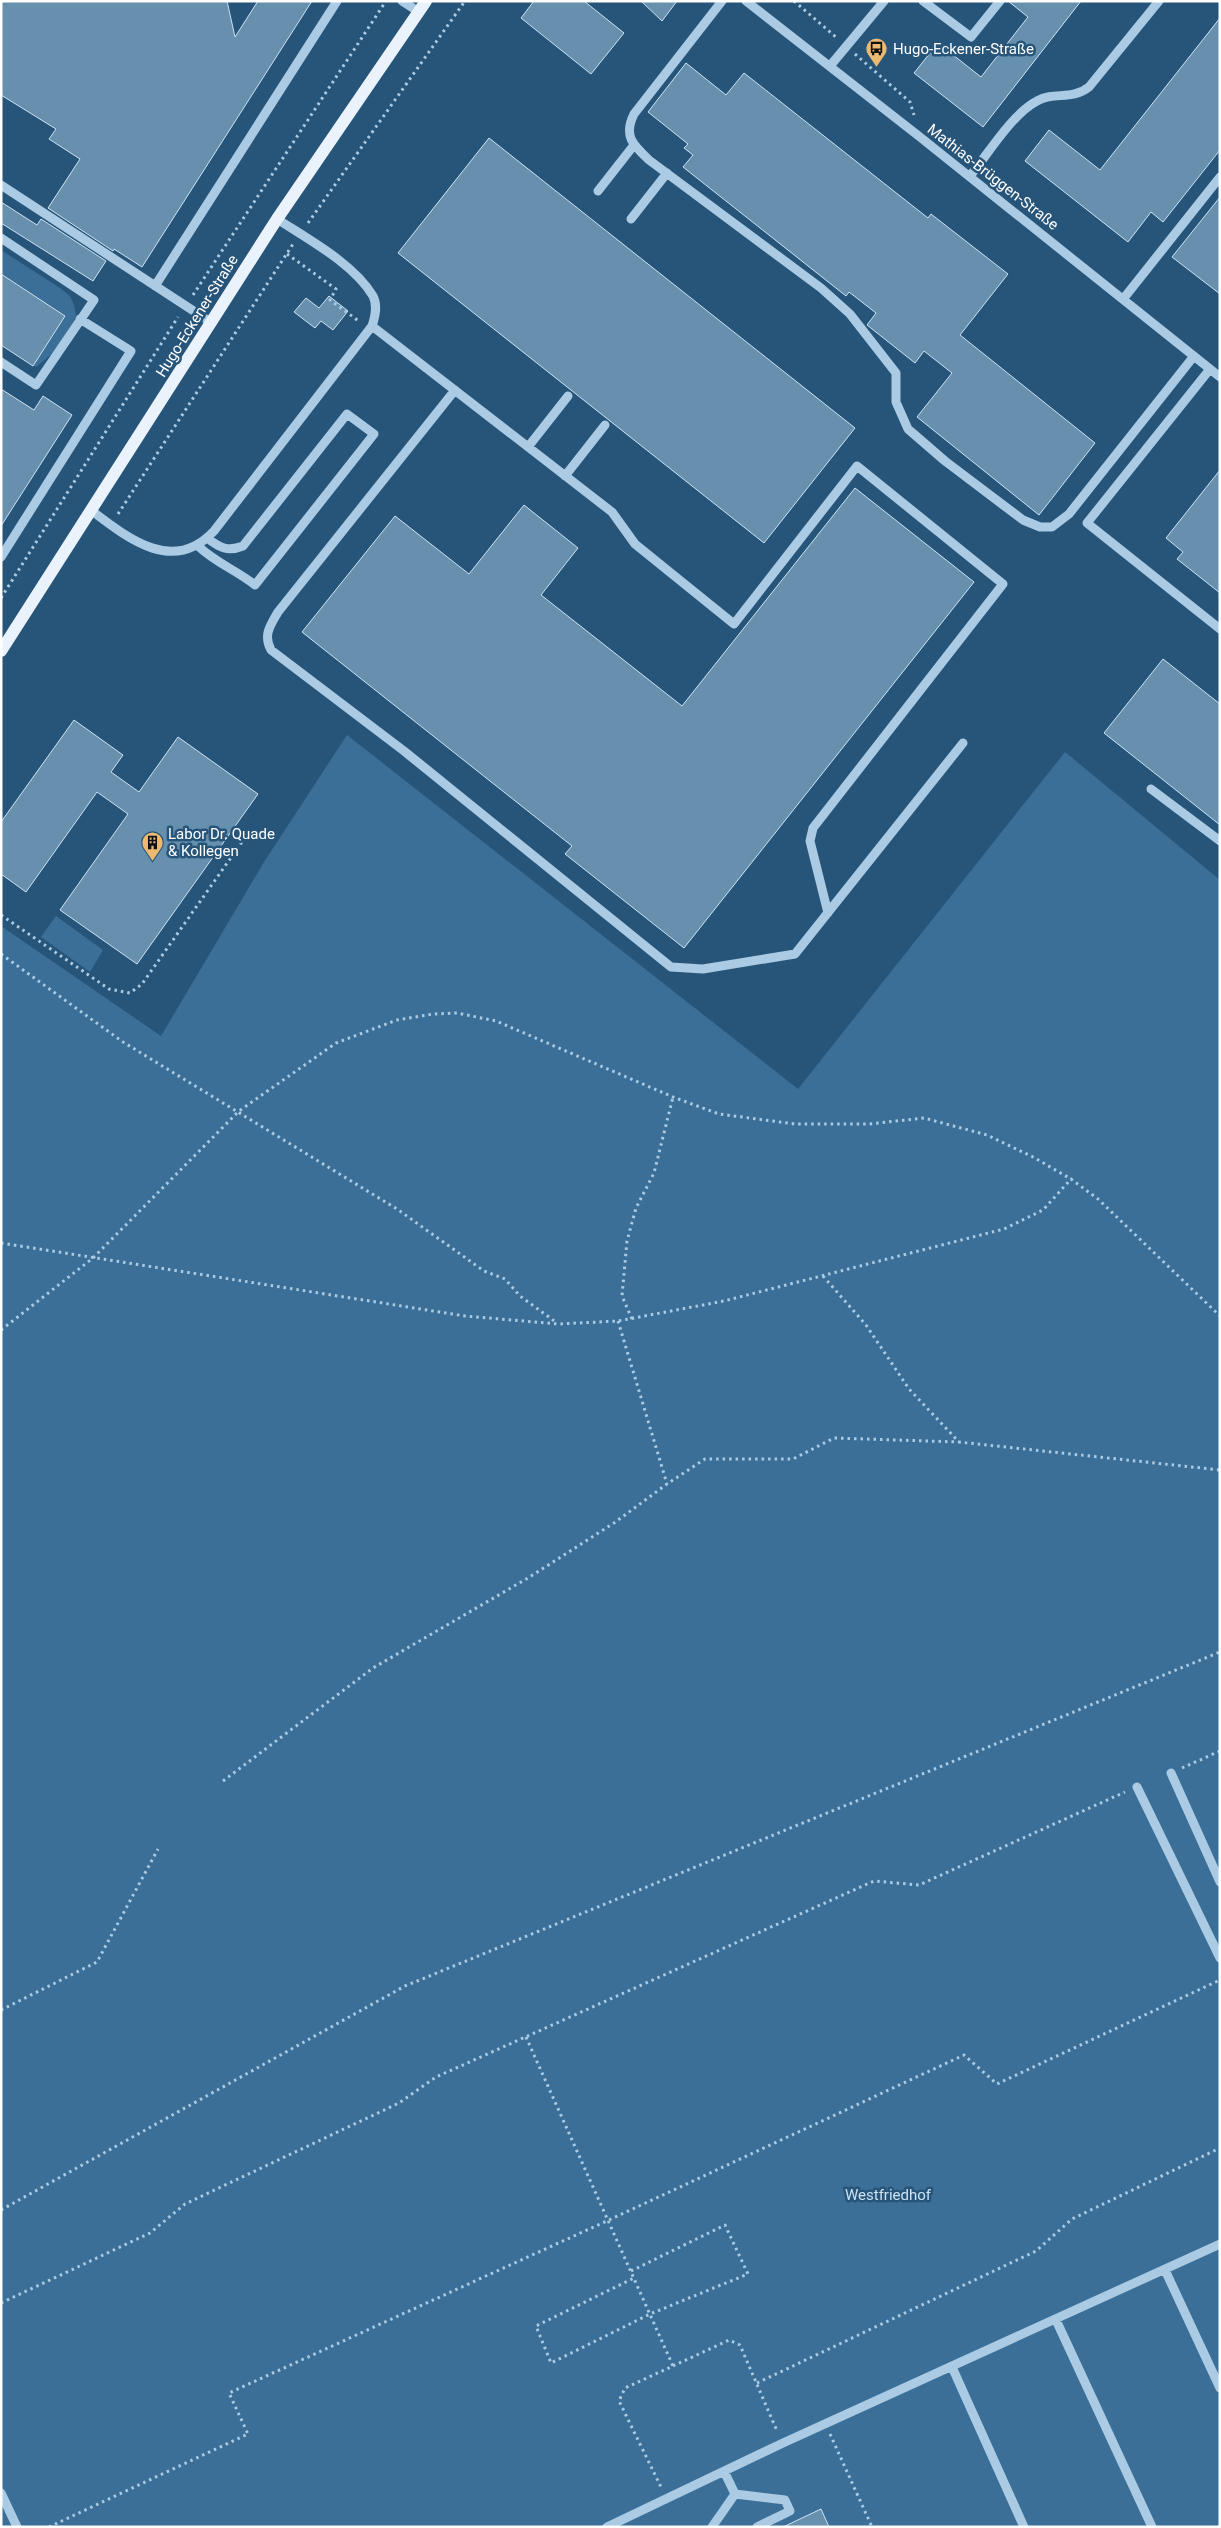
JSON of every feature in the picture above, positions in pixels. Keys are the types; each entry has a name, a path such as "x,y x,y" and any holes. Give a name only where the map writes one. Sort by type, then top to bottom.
{"main road":[{"name":"Hugo-Eckener-Straße","path":"1,652 278,219 426,1"}],"street":[{"path":"155,286 337,1"},
{"path":"402,1 418,12"},
{"path":"722,1 634,114 629,124 629,133 634,145 667,173 821,288 850,314 896,373 896,402 908,429 945,461 1023,520 1040,527 1052,527 1068,514 1194,356"},
{"name":"Mathias-Brüggen-Straße","path":"746,1 1124,298 1220,377"},
{"path":"830,66 884,1"},
{"path":"923,1 971,37 1000,1"},
{"path":"970,176 1024,110 1038,100 1051,96 1079,94 1089,87 1159,1"},
{"path":"598,191 634,145"},
{"path":"631,219 667,173"},
{"path":"1124,298 1220,177"},
{"path":"1,185 212,324"},
{"path":"92,511 110,525 134,539 165,551 178,552 198,546 207,538 371,328 376,313 374,298 359,279 337,260 278,219"},
{"path":"1,238 94,300 36,386 1,362"},
{"path":"1,557 131,351 80,319"},
{"path":"371,328 455,390 612,512 635,544 734,624 857,466 1002,584 813,828 810,841 828,913"},
{"path":"1210,369 1087,523 1220,629"},
{"path":"455,390 278,612 268,628 266,641 272,650 404,751 670,967 702,969 796,954 963,743"},
{"path":"528,447 568,396"},
{"path":"198,546 223,566 238,571 255,585 374,434 348,414 243,546 232,550 220,548 207,538"},
{"path":"566,476 605,425"},
{"path":"1151,789 1220,841"},
{"path":"1171,1774 1220,1882"},
{"path":"1137,1786 1220,1958"},
{"path":"607,2527 783,2443 952,2368 1220,2244"},
{"path":"1166,2270 1220,2388"},
{"path":"1056,2320 1152,2527"},
{"path":"952,2368 1024,2527"},
{"path":"724,2471 735,2494"},
{"path":"1,2493 17,2527"},
{"path":"712,2527 735,2494"},
{"path":"735,2494 785,2500 790,2511 757,2527"}],"path":[{"path":"110,525 300,234 465,1"},
{"path":"794,1 910,102 920,137"},
{"path":"287,254 336,289 330,300 371,328"},
{"path":"1,915 109,989 130,993 142,984 249,832"},
{"path":"1,954 123,1042 397,1209 484,1271 505,1279 520,1296 558,1324"},
{"path":"1,1330 93,1258 238,1111 336,1043 397,1020 433,1014 457,1013 496,1021 672,1097 719,1114 796,1124 869,1124 924,1118 988,1135 1033,1157 1071,1179 1098,1199 1220,1316"},
{"path":"632,1319 622,1296 628,1240 636,1208 654,1173 672,1097"},
{"path":"1,1243 465,1316 558,1324 618,1321 724,1301 1004,1229 1042,1210 1071,1179"},
{"path":"823,1276 866,1325 909,1390 959,1442"},
{"path":"618,1321 667,1484"},
{"path":"223,1781 373,1668 528,1578 614,1523 705,1459 793,1459 834,1438 959,1442 1220,1470"},
{"path":"1,2210 404,1986 1220,1652"},
{"path":"1171,1774 1220,1751"},
{"path":"1,2303 150,2233 184,2204 400,2103 436,2077 874,1881 919,1885 1137,1786"},
{"path":"1,2010 97,1962 158,1849"},
{"path":"49,2527 248,2434 229,2393 609,2220 964,2055 997,2084 1220,1980"},
{"path":"526,2037 673,2366"},
{"path":"757,2383 1036,2251 1072,2219 1220,2148"},
{"path":"631,2271 725,2226 748,2274 650,2314 551,2364 536,2326 634,2278"},
{"path":"666,2498 618,2401 625,2388 729,2340 740,2346 783,2443"},
{"path":"826,2425 872,2527"}],"green space":[{"path":"1,250 60,288 70,296 74,305 76,315 72,327 59,348 36,367 32,365 65,316 1,274"},
{"name":"Westfriedhof","path":"347,735 798,1089 1065,752 1220,880 1220,2527 1,2527 1,926 161,1036 264,862"},
{"path":"56,916 103,950 90,972 41,937"}],"building":[{"path":"1,1 227,1 235,37 258,1 312,1 142,267 114,249 113,251 48,208 80,159 49,139 56,129 1,95"},
{"path":"534,1 584,1 624,33 591,74 521,18"},
{"path":"641,1 677,1 662,21"},
{"path":"1008,1 1081,1 983,127 914,73 938,43 981,77 1028,17"},
{"path":"1220,18 1220,150 1163,222 1151,212 1128,242 1025,161 1049,130 1100,170"},
{"path":"686,63 726,95 744,73 928,218 931,214 1008,274 960,335 1095,443 1039,515 917,417 952,373 924,351 915,363 867,325 876,313 849,292 846,296 683,167 693,155 684,148 688,144 648,112"},
{"path":"489,138 855,428 764,543 398,253"},
{"path":"1220,197 1220,294 1172,257"},
{"path":"1,202 37,225 41,219 106,261 93,281 1,223"},
{"path":"1,274 65,316 33,366 1,345"},
{"path":"329,296 348,311 333,330 321,321 315,328 294,312 306,298 319,308"},
{"path":"1,389 34,410 43,396 72,415 1,526"},
{"path":"1220,470 1220,593 1177,559 1183,552 1166,538"},
{"path":"855,488 974,582 684,948 565,854 572,846 302,632 395,516 469,574 524,505 578,548 541,595 682,706"},
{"path":"1163,659 1220,704 1220,825 1104,733"},
{"name":"Labor Dr. Quade & Kollegen","path":"74,720 123,755 111,772 139,792 178,737 258,794 137,964 60,910 128,814 97,792 26,892 1,874 1,822"},
{"path":"821,2509 829,2527 783,2527"}],"place":[{"name":"Hugo-Eckener-Straße","path":"877,68"},
{"name":"Labor Dr. Quade & Kollegen","path":"152,862"}]}
